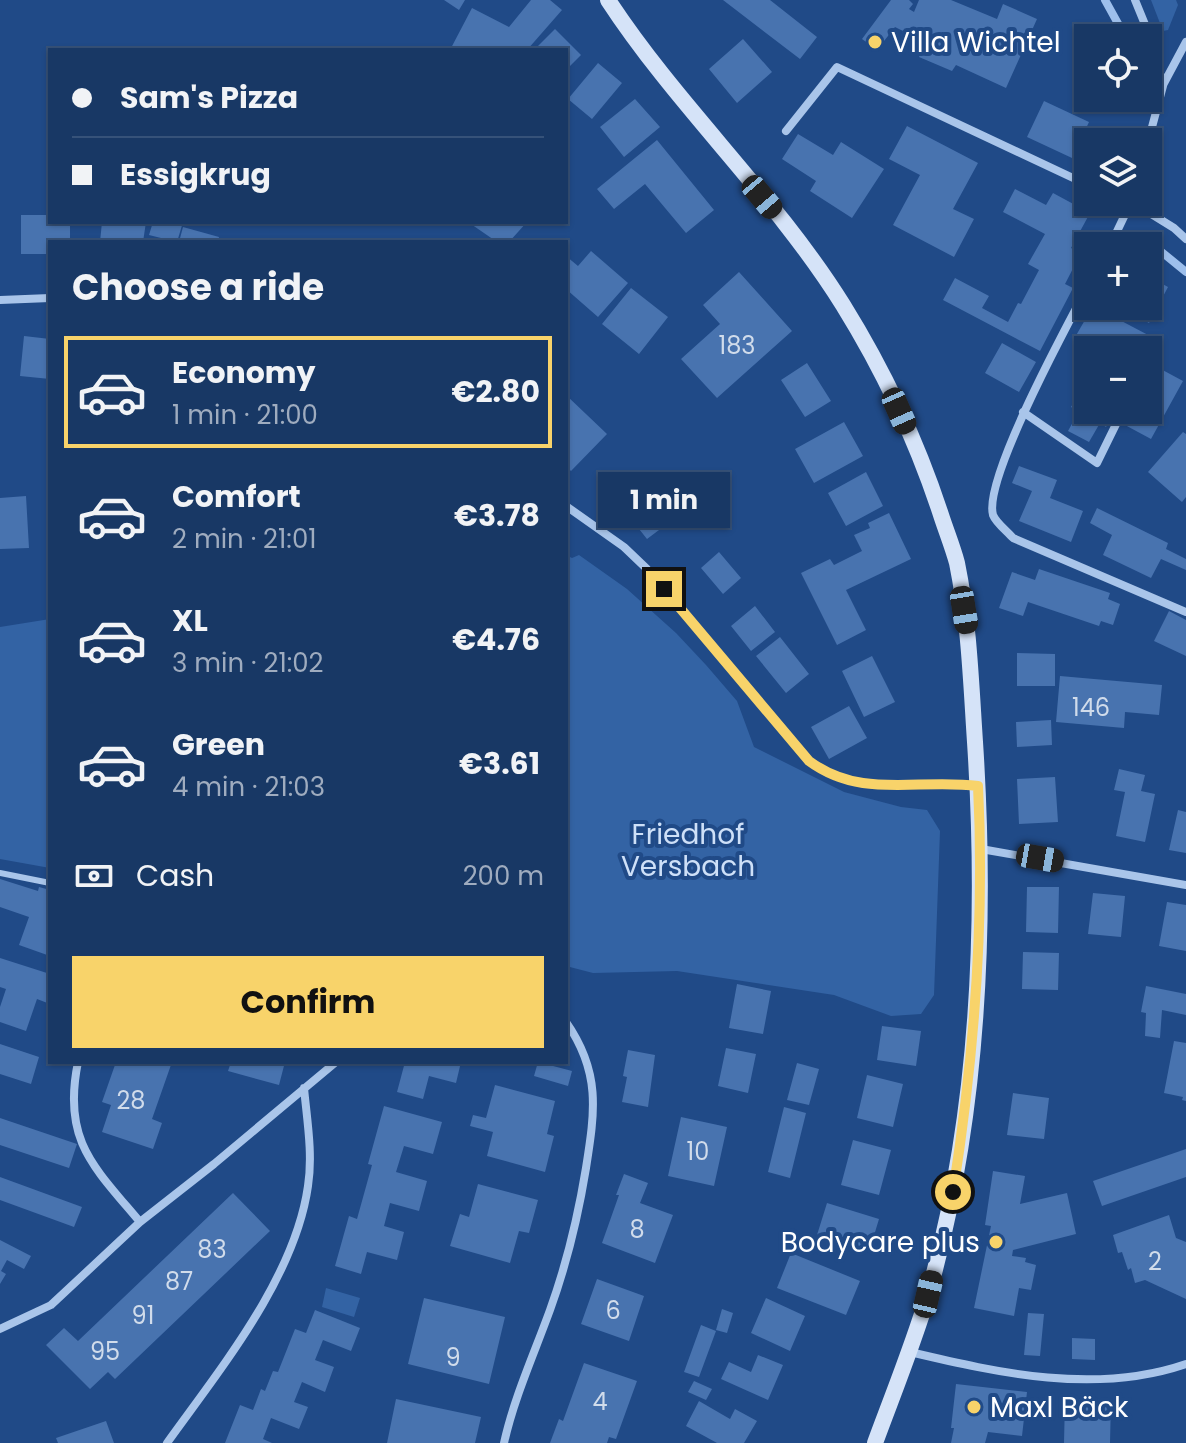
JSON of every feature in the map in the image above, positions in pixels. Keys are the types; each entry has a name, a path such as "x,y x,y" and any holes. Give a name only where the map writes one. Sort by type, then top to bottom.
{"main road":[{"path":"608,0 799,244 842,304 889,388 930,480 956,560 968,636 981,849 978,958 966,1108 953,1192 928,1294 910,1352 875,1443"}],"street":[{"path":"1135,0 1153,44 1163,86"},
{"path":"1152,128 1163,86 1186,42"},
{"path":"786,131 837,67 1074,178"},
{"path":"1155,216 1186,239"},
{"path":"0,300 48,298"},
{"path":"1074,313 1023,412 992,499 994,517 1013,538 1186,612"},
{"path":"1023,412 1097,463 1116,424"},
{"path":"568,507 624,547 647,569 809,761 827,774 848,782 878,786 931,783 978,786"},
{"path":"981,849 1186,885"},
{"path":"504,1443 570,1251 589,1148 594,1103 592,1078 584,1052 568,1025"},
{"path":"78,1064 73,1099 76,1134 96,1170 140,1222"},
{"path":"0,1329 51,1305 140,1222 334,1064"},
{"path":"167,1443 219,1369 286,1262 308,1188 310,1166 304,1088"},
{"path":"910,1352 1001,1373 1088,1380 1164,1372 1186,1364"}],"lane":[{"path":"0,873 48,883"}],"green space":[{"path":"1151,0 1176,0 1178,5 1168,30 1163,31"},
{"name":"Friedhof Versbach","path":"579,555 627,589 706,665 737,701 754,747 844,792 901,807 927,810 940,831 934,995 921,1014 891,1016 834,995 677,971 593,973 568,967 568,556"},
{"path":"48,619 48,868 0,859 0,627"},
{"path":"326,1288 360,1298 354,1317 322,1307"}],"building":[{"path":"444,0 465,0 459,10"},
{"path":"531,0 550,0 562,10 529,48 451,48 472,8 509,27"},
{"path":"723,0 770,0 817,37 800,59"},
{"name":"Villa Wichtel","path":"891,0 909,0 913,4 909,9 914,12 919,0 951,0 997,19 1003,4 1037,19 1006,88 956,65 952,71 919,57 924,46 901,37 903,31 895,27 877,50 862,39"},
{"path":"555,29 581,55 568,68 568,48 536,48"},
{"path":"743,39 772,72 737,103 709,69"},
{"path":"598,63 622,83 592,119 568,99"},
{"path":"635,99 660,127 624,157 600,127"},
{"path":"1044,101 1089,122 1086,128 1074,128 1072,158 1027,137"},
{"path":"907,126 978,163 953,209 974,219 954,257 893,225 920,175 889,159"},
{"path":"798,134 833,155 841,142 884,169 852,218 810,191 816,181 782,159"},
{"path":"657,140 714,210 686,233 645,184 614,209 597,189"},
{"path":"1015,189 1046,205 1053,193 1074,204 1074,216 1088,216 1080,232 1074,232 1071,248 1074,250 1074,267 1065,284 1073,288 1040,351 943,300 955,278 989,296 982,308 1008,322 1018,303 1021,304 1039,270 1028,264 1045,234 1003,212"},
{"path":"21,215 48,215 48,224 70,224 70,240 48,240 48,254 21,254"},
{"path":"102,224 146,224 143,240 100,240"},
{"path":"152,224 182,224 178,240 149,235"},
{"path":"471,224 525,224 511,240 494,240"},
{"path":"183,227 219,237 218,240 180,240"},
{"path":"591,251 628,283 598,317 568,291 568,258 578,266"},
{"path":"739,272 792,331 717,398 681,359 720,324 703,305"},
{"path":"1162,284 1168,287 1162,298"},
{"path":"631,288 668,317 639,354 602,324"},
{"path":"1085,320 1120,320 1150,336 1076,336"},
{"path":"24,336 48,339 48,379 20,376"},
{"path":"1002,343 1036,362 1019,392 985,373"},
{"path":"807,363 831,401 805,417 781,380"},
{"path":"1162,370 1183,381 1162,419"},
{"path":"568,397 607,434 571,471 568,468"},
{"path":"1074,420 1074,424 1099,424 1089,442 1068,431"},
{"path":"844,422 863,456 814,483 795,449"},
{"path":"1126,424 1159,424 1151,439"},
{"path":"1183,432 1186,434 1186,497 1182,502 1148,472"},
{"path":"1019,466 1057,480 1050,498 1083,511 1071,542 1019,521 1032,491 1012,483"},
{"path":"866,472 883,506 846,526 828,493"},
{"path":"657,477 683,512 647,539 620,505"},
{"path":"699,491 707,503 688,516 680,504"},
{"path":"26,496 29,548 0,549 0,498"},
{"path":"1097,508 1168,543 1166,549 1186,559 1186,570 1161,559 1151,578 1103,555 1112,535 1090,523"},
{"path":"889,513 911,559 846,590 866,630 837,645 801,573 830,559 834,565 862,551 854,535 870,528 868,523"},
{"path":"719,552 741,578 723,594 701,568"},
{"path":"1039,569 1110,593 1108,599 1120,604 1113,625 1101,621 1099,626 1028,602 1023,616 999,608 1012,572 1035,580"},
{"path":"755,606 775,632 751,651 731,626"},
{"path":"1169,611 1186,620 1186,656 1154,641"},
{"path":"780,637 809,674 786,693 756,656"},
{"path":"1017,653 1055,654 1055,686 1017,686"},
{"path":"872,656 895,702 864,717 842,671"},
{"path":"1060,676 1162,685 1159,715 1125,712 1124,728 1056,722"},
{"path":"849,706 867,738 829,759 811,727"},
{"path":"1051,720 1052,745 1017,747 1016,722"},
{"path":"1119,769 1145,775 1141,791 1155,794 1145,842 1116,836 1125,792 1114,790"},
{"path":"1055,777 1058,822 1019,824 1017,779"},
{"path":"1178,810 1186,812 1186,853 1169,850"},
{"path":"0,879 38,891 39,887 48,889 48,955 19,945 29,917 0,907"},
{"path":"1027,887 1059,887 1058,933 1026,932"},
{"path":"1093,893 1125,896 1121,937 1088,934"},
{"path":"1167,902 1186,905 1186,951 1159,946"},
{"path":"1023,952 1059,953 1058,990 1022,989"},
{"path":"0,958 48,973 48,1003 37,999 26,1031 0,1022 0,1007 6,989 0,987"},
{"path":"737,984 771,991 763,1034 729,1028"},
{"path":"1146,986 1186,994 1186,1015 1162,1010 1160,1038 1145,1036 1146,1013 1141,1012"},
{"path":"882,1026 921,1031 916,1066 877,1060"},
{"path":"1174,1041 1186,1043 1186,1101 1182,1100 1183,1097 1164,1093"},
{"path":"0,1044 39,1057 31,1084 0,1074"},
{"path":"726,1048 756,1054 748,1093 718,1086"},
{"path":"628,1050 655,1055 648,1107 622,1102"},
{"path":"797,1063 819,1069 809,1105 787,1100"},
{"path":"115,1064 171,1064 152,1119 162,1123 153,1149 102,1132 111,1105 102,1102"},
{"path":"230,1064 284,1064 279,1085 228,1071"},
{"path":"404,1064 461,1064 456,1083 429,1076 423,1099 397,1092"},
{"path":"537,1064 572,1071 568,1086 534,1076"},
{"path":"867,1075 903,1084 893,1127 857,1118"},
{"path":"495,1085 555,1101 547,1134 554,1136 545,1172 487,1156 493,1132 470,1126 473,1115 486,1118"},
{"path":"1013,1093 1049,1098 1044,1139 1007,1135"},
{"path":"384,1106 442,1122 433,1154 404,1146 396,1172 427,1181 419,1211 390,1203 384,1226 404,1232 397,1260 367,1252 361,1274 335,1266 349,1216 357,1219"},
{"path":"784,1107 806,1113 790,1178 768,1172"},
{"path":"681,1117 727,1127 714,1186 668,1176"},
{"path":"0,1118 77,1144 69,1168 0,1145"},
{"path":"853,1140 891,1150 879,1195 841,1185"},
{"path":"1186,1149 1186,1177 1102,1206 1093,1181"},
{"path":"993,1171 1025,1176 1020,1204 1067,1193 1076,1234 1013,1250 1012,1256 1026,1258 1025,1262 1036,1265 1031,1290 1019,1288 1014,1316 974,1308 991,1226 985,1225"},
{"path":"624,1174 648,1183 640,1203 673,1215 655,1263 602,1243"},
{"path":"0,1177 82,1207 74,1227 0,1200"},
{"path":"478,1184 538,1200 529,1233 519,1231 510,1263 450,1246 460,1214 469,1217"},
{"path":"233,1193 270,1231 115,1379 108,1372 90,1389 46,1345 64,1328 78,1341"},
{"path":"827,1203 879,1219 869,1252 817,1235"},
{"path":"1169,1215 1176,1238 1186,1242 1186,1299 1145,1280 1135,1283 1122,1252 1118,1253 1113,1235"},
{"path":"0,1240 31,1256 24,1269 7,1260 1,1271 6,1274 0,1284"},
{"path":"791,1253 860,1281 846,1315 777,1288"},
{"path":"597,1279 644,1296 629,1341 581,1324"},
{"path":"424,1298 505,1317 489,1384 408,1364"},
{"path":"766,1298 805,1316 790,1351 751,1333"},
{"path":"722,1309 733,1313 727,1333 716,1330"},
{"path":"315,1310 360,1328 351,1351 323,1340 315,1360 334,1367 325,1392 302,1382 294,1402 308,1407 299,1429 271,1418 263,1439 272,1443 225,1443 240,1405 253,1410 261,1389 265,1391 273,1371 278,1372 295,1329 306,1333"},
{"path":"1028,1313 1044,1314 1040,1356 1024,1355"},
{"path":"701,1325 716,1331 699,1377 684,1372"},
{"path":"1072,1338 1095,1339 1095,1360 1072,1359"},
{"path":"758,1355 783,1365 768,1400 721,1379 729,1362 751,1372"},
{"path":"584,1363 637,1381 616,1439 609,1437 607,1443 550,1443 559,1419 563,1421"},
{"path":"694,1381 712,1389 706,1400 688,1392"},
{"path":"956,1384 1027,1392 1022,1436 988,1432 985,1443 951,1443"},
{"path":"396,1399 481,1417 475,1443 387,1443"},
{"path":"1065,1399 1111,1400 1110,1443 1064,1443"},
{"path":"699,1401 730,1419 735,1409 757,1421 744,1443 717,1443 686,1426"},
{"path":"106,1421 114,1443 58,1443 56,1438"}],"waterway":[{"path":"1105,0 1118,24"},
{"path":"1162,252 1186,272"}],"place":[{"name":"Villa Wichtel","path":"875,42"},
{"name":"Bodycare plus","path":"996,1242"},
{"name":"Maxl Bäck","path":"974,1407"}],"route":[{"path":"664,589 809,761 827,774 848,782 878,786 956,783 978,786 981,849 978,958 966,1108 953,1192"}]}
